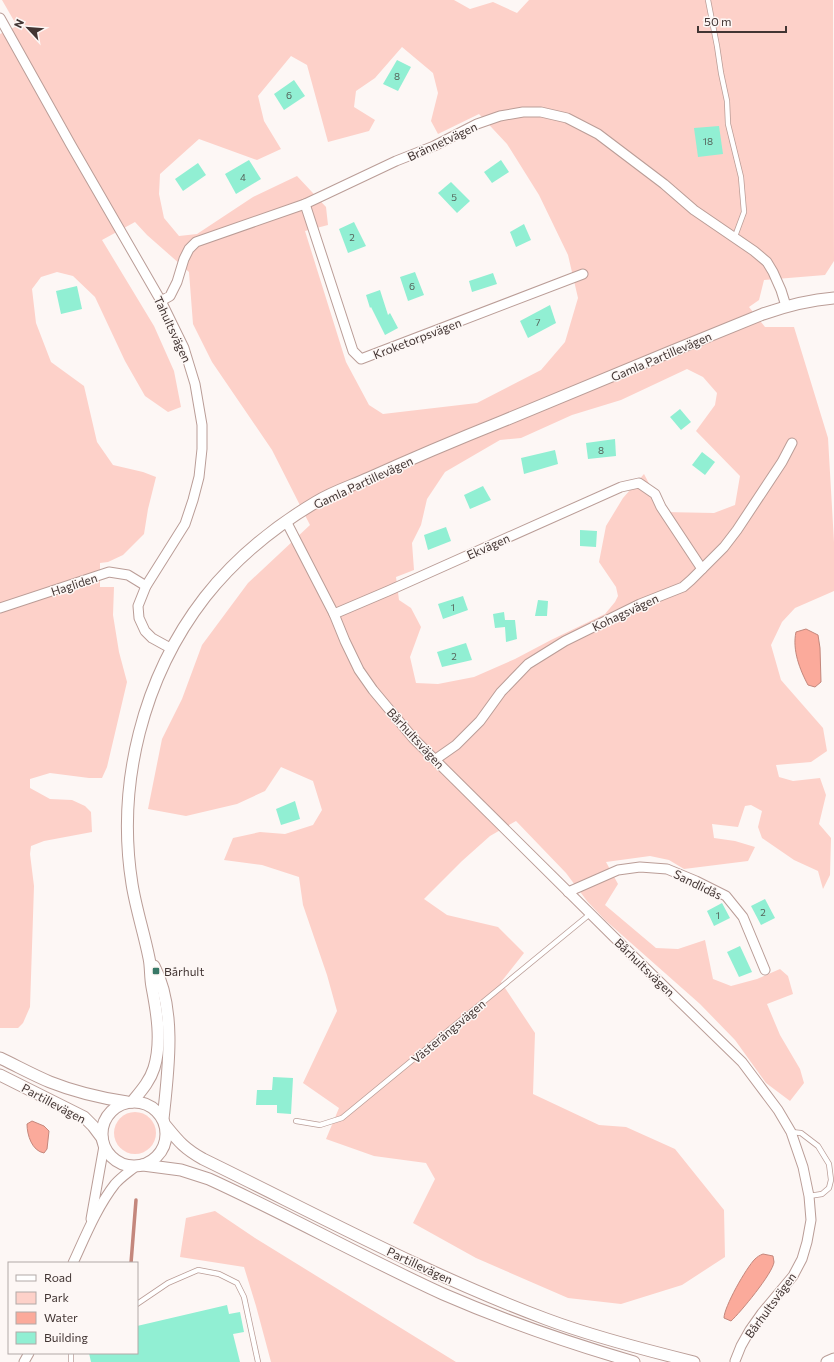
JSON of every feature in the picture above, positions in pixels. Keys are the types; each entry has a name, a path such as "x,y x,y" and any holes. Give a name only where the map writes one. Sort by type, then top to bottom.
{"street":[{"name":"Tahultsvägen","path":"0,18 74,152 161,301 184,348 195,384 202,426 202,449 199,477 185,524 146,586 138,606 141,624 145,631 152,638 172,649"},
{"name":"Brännetvägen","path":"161,301 170,296 177,282 184,259 189,249 196,242 305,204 396,161 434,146 477,124 500,116 523,112 541,112 567,118 598,134 664,184 694,210 734,239 754,251 767,262 781,290 786,306"},
{"name":"Kroketorpsvägen","path":"305,204 353,351 361,359 583,274"},
{"name":"Gamla Partillevägen","path":"164,1123 169,1034 168,1014 163,991 150,959 132,884 129,853 128,809 130,779 145,713 156,685 172,649 205,597 218,582 252,549 286,521 318,500 386,470 763,314 786,306 834,298"},
{"name":"Kohagsvägen","path":"436,760 456,745 480,721 501,692 528,664 565,641 640,604 683,587 724,547 737,530 782,462 792,443"},
{"name":"Ekvägen","path":"334,614 621,487 639,483 655,494 661,507 702,570"},
{"path":"286,521 334,614"},
{"name":"Hagliden","path":"0,608 109,572 128,575 146,586"},
{"name":"Bårhultsvägen","path":"334,614 359,670 373,690 413,738 590,914 742,1062 778,1110 791,1132 809,1196 811,1220 807,1242 802,1259 793,1276 762,1313 750,1330 735,1361"},
{"name":"Sandlidås","path":"568,892 618,870 640,867 667,869 726,896 743,917 765,970"},
{"name":"Gamla Partillevägen","path":"130,1102 151,1077 155,1065 158,1034 150,959"},
{"name":"Partillevägen","path":"0,1058 50,1082 67,1088 99,1097 130,1102"},
{"name":"Partillevägen","path":"0,1075 84,1117 93,1126 103,1142"},
{"path":"73,1262 88,1230 115,1185 120,1179 139,1166 154,1159 162,1150 166,1135 164,1123 153,1108 140,1102 130,1102 120,1105 108,1115 104,1122 96,1195 88,1230"},
{"name":"Partillevägen","path":"164,1123 181,1145 203,1159 450,1280 547,1319 604,1338 694,1362"},
{"path":"103,1142 108,1153 114,1159 128,1166 139,1166"},
{"name":"Partillevägen","path":"139,1166 181,1170 209,1179 443,1294 492,1315 543,1334 634,1362"},
{"path":"826,1362 834,1359"}],"lane":[{"path":"708,0 727,101 728,124 741,177 744,212 734,239"},
{"name":"Västerängsvägen","path":"296,1121 320,1125 342,1118 590,914"},
{"path":"791,1132 801,1133 818,1146 829,1164 831,1180 830,1188 822,1194 809,1196"},
{"path":"138,1303 168,1282 198,1270 219,1274 237,1283 244,1297 258,1362"}],"green space":[{"path":"2,0 454,0 470,9 493,2 517,13 529,0 833,0 834,261 825,275 764,280 759,300 749,307 765,327 794,327 828,438 834,542 834,591 795,608 782,622 771,645 781,680 823,728 827,751 811,762 776,765 779,777 793,781 820,778 826,795 819,824 831,838 830,875 823,889 818,871 794,860 762,838 758,827 762,811 751,805 745,806 738,827 712,824 714,838 735,841 755,847 748,861 684,869 669,860 650,856 606,862 618,884 605,905 656,948 678,949 705,940 713,979 731,986 757,979 780,969 788,976 793,994 767,1004 780,1035 800,1069 804,1083 790,1101 766,1083 735,1040 700,1004 605,920 587,901 566,873 516,821 490,836 462,861 424,899 447,915 498,927 524,953 501,982 535,1033 533,1094 599,1125 626,1127 675,1149 724,1210 725,1257 682,1285 621,1304 568,1298 476,1258 413,1223 435,1179 426,1163 374,1156 326,1139 339,1108 303,1083 337,1011 327,975 303,905 299,877 262,865 224,860 233,838 260,832 285,834 313,825 322,810 313,781 281,767 265,791 237,804 186,816 148,809 162,739 182,699 202,645 248,583 310,525 272,450 212,362 193,324 189,272 147,235 135,222 102,240 154,326 174,371 181,407 168,412 145,396 125,361 95,297 73,276 57,272 41,277 32,289 36,323 51,362 84,386 97,442 113,465 143,472 156,477 148,509 144,534 123,555 108,562 100,563 100,587 114,587 113,615 119,652 127,682 107,767 102,778 89,778 50,773 30,779 30,788 50,799 72,800 85,806 91,812 92,832 44,841 31,846 30,854 34,886 30,1007 23,1023 18,1028 0,1028 0,34 17,26","holes":["402,47 433,73 438,93 431,121 438,134 479,114 507,144 539,195 568,255 578,298 565,342 541,370 477,403 383,414 369,405 346,362 305,231 328,225 326,207 297,176 253,197 197,234 179,236 164,218 159,194 160,174 199,139 257,160 281,149 264,121 258,96 291,56 307,65 328,142 369,131 375,120 354,107 356,91 375,78","687,369 703,377 717,393 715,405 696,431 740,476 735,505 714,513 664,512 644,474 623,498 606,526 599,562 616,587 618,596 605,614 515,659 474,677 438,684 416,683 410,657 421,627 411,608 399,600 396,577 414,570 412,543 421,525 427,499 445,472 500,440 521,438 572,415 621,400"]},
{"path":"135,1112 150,1118 156,1133 150,1148 135,1154 120,1148 114,1133 120,1118"},
{"path":"215,1211 255,1238 456,1362 271,1362 244,1267 180,1257 186,1218"}],"water":[{"path":"806,629 818,635 821,682 815,687 808,685 802,673 796,653 796,632"},
{"path":"32,1121 44,1126 49,1131 47,1149 44,1153 40,1152 33,1146 29,1137 27,1124"},
{"path":"763,1254 773,1256 774,1262 768,1275 748,1302 731,1321 724,1318 731,1297 741,1279 755,1259"}],"building":[{"path":"397,60 411,67 398,91 383,84"},
{"path":"294,80 305,96 284,110 274,94"},
{"path":"719,126 723,154 698,157 694,128"},
{"path":"249,160 261,179 236,194 225,174"},
{"path":"501,160 509,172 492,183 484,172"},
{"path":"198,163 206,175 183,191 175,179"},
{"path":"451,182 470,201 457,213 438,193"},
{"path":"354,222 366,246 348,253 339,229"},
{"path":"524,224 531,240 516,247 510,232"},
{"path":"415,272 424,295 408,301 400,277"},
{"path":"493,273 497,284 472,292 469,281"},
{"path":"77,286 82,309 61,314 56,291"},
{"path":"380,290 388,315 390,313 398,328 385,335 371,307 370,308 366,295"},
{"path":"550,305 556,323 528,338 520,321"},
{"path":"680,409 691,422 681,430 670,417"},
{"path":"615,439 616,456 588,459 586,443"},
{"path":"555,450 558,464 524,474 521,458"},
{"path":"702,452 715,462 705,475 692,465"},
{"path":"483,486 491,500 470,509 464,495"},
{"path":"446,527 451,541 428,550 424,535"},
{"path":"580,530 597,531 596,547 580,546"},
{"path":"463,596 468,610 443,619 438,604"},
{"path":"538,600 548,601 547,616 535,616"},
{"path":"504,612 505,620 515,620 517,639 506,642 505,627 495,628 493,614"},
{"path":"466,643 472,660 442,667 437,652"},
{"path":"295,801 300,819 281,825 276,809"},
{"path":"765,899 775,918 761,925 751,906"},
{"path":"722,903 730,918 714,926 707,911"},
{"path":"740,946 752,972 739,977 727,952"},
{"path":"273,1077 293,1078 291,1114 277,1113 277,1105 256,1105 257,1090 272,1090"},
{"path":"227,1305 229,1314 240,1312 244,1332 233,1334 240,1362 91,1362 89,1354 138,1354 138,1326"}],"waterway":[{"path":"131,1262 136,1200"}],"place":[{"name":"Bårhult","path":"156,971"}]}
